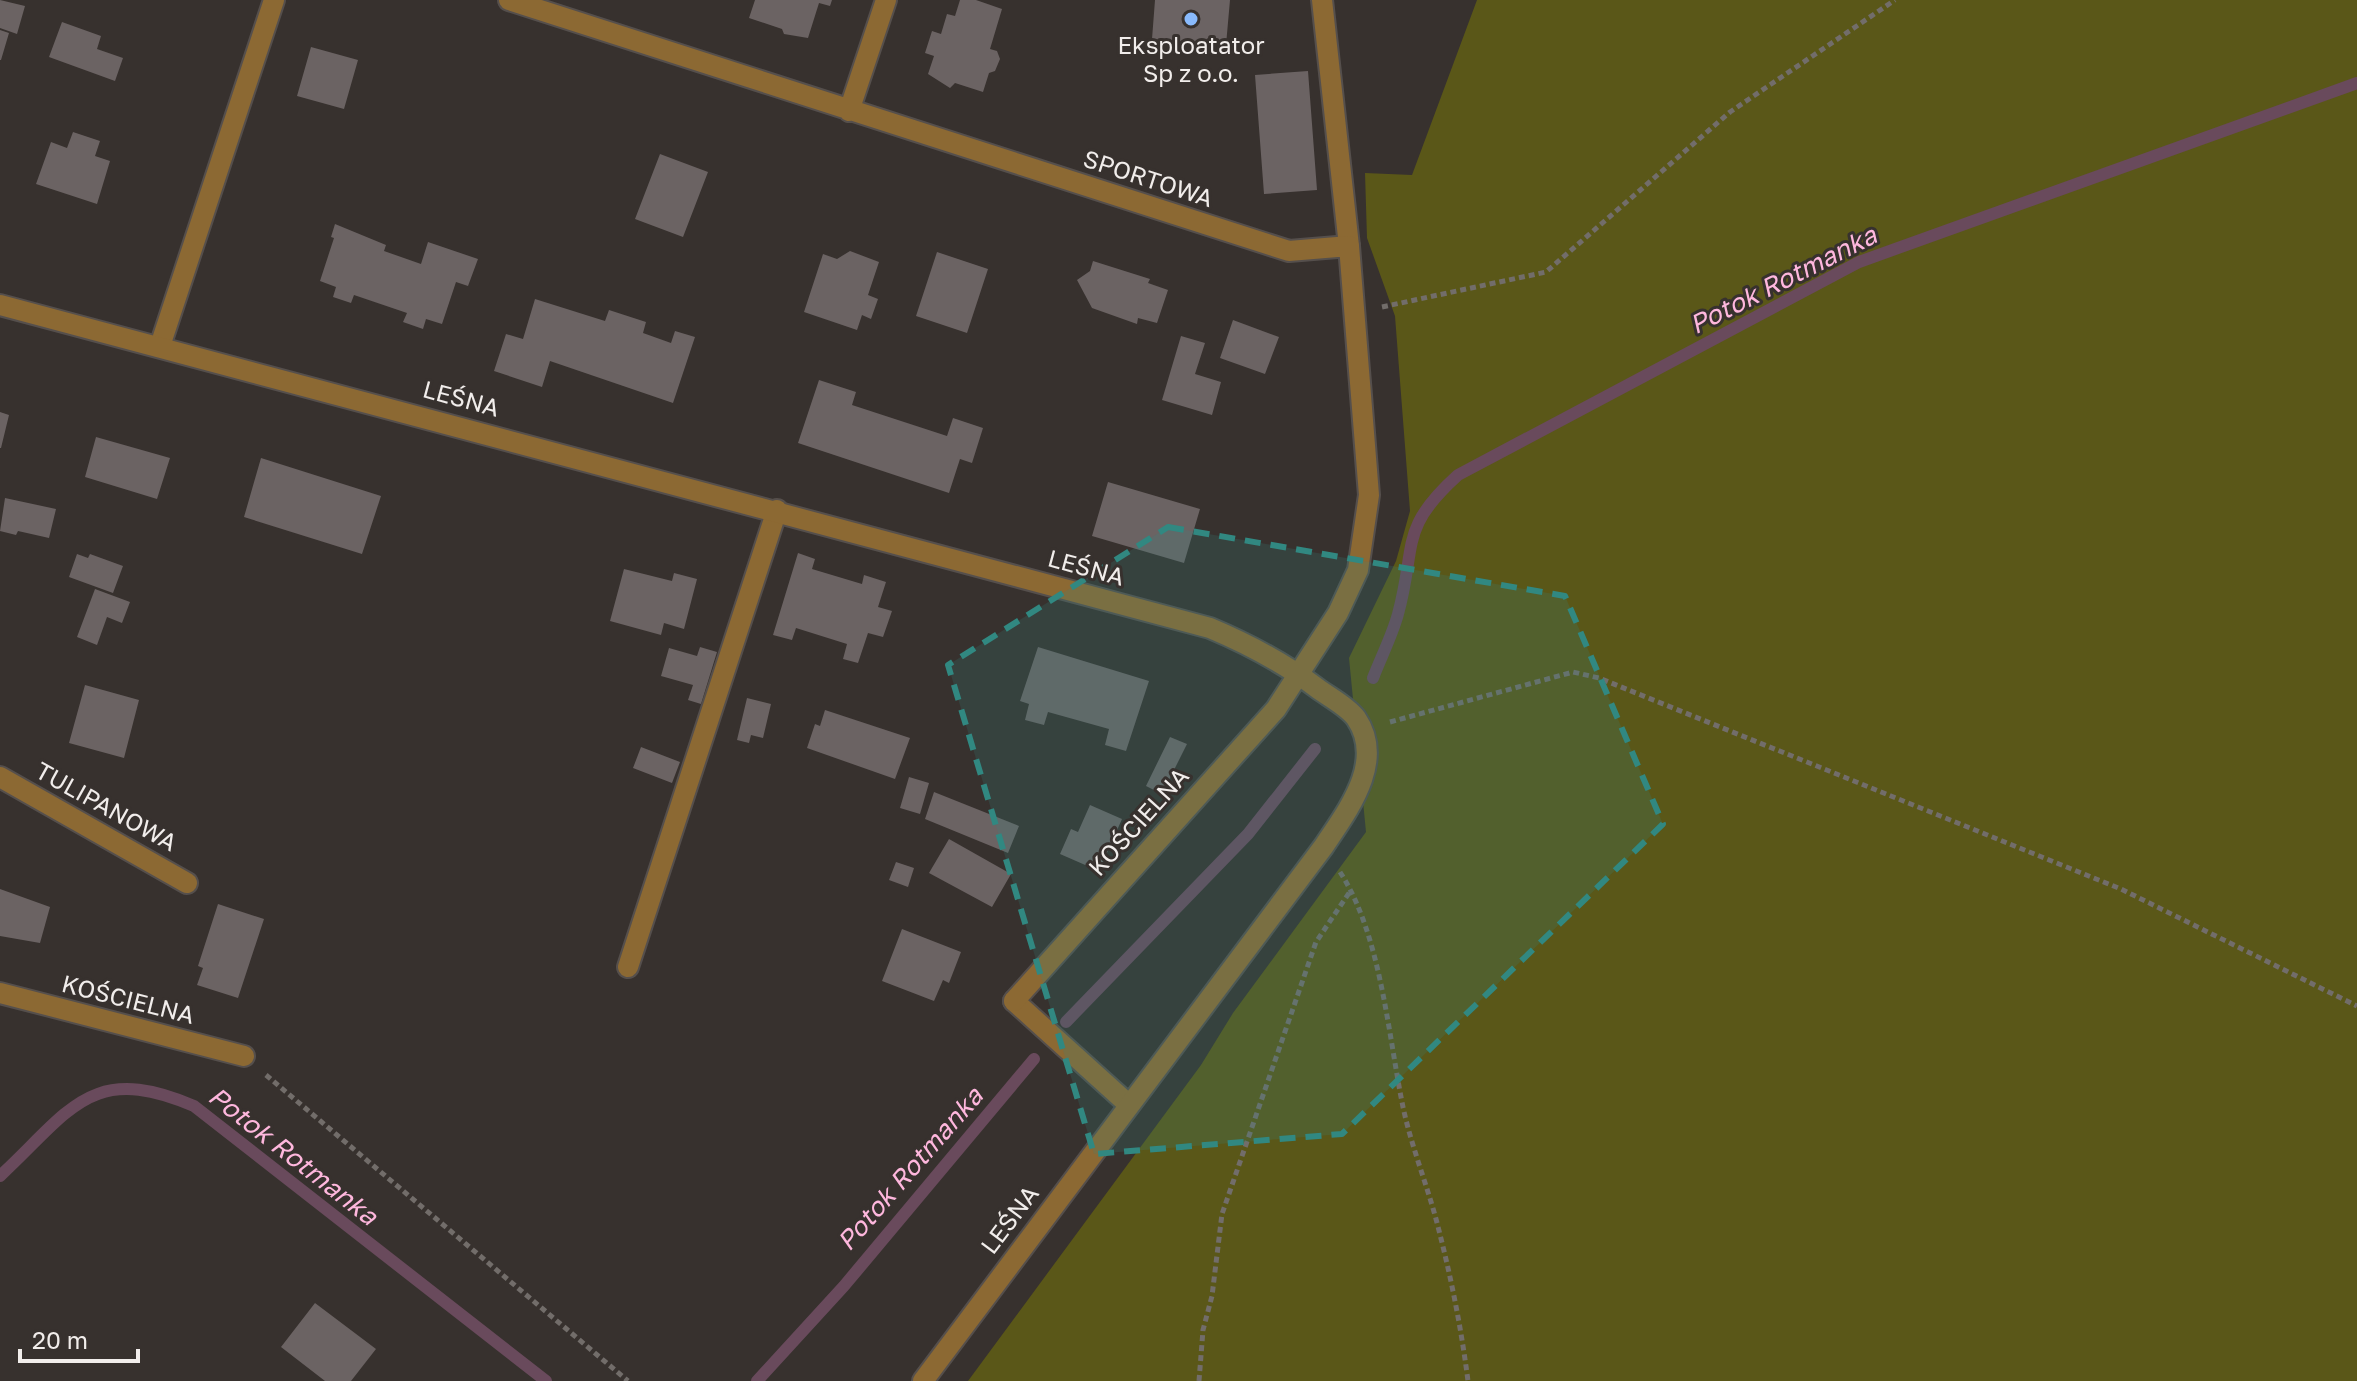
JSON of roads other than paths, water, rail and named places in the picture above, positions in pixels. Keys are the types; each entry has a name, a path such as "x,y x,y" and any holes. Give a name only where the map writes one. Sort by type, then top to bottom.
{"street":[{"path":"160,346 274,0"},
{"name":"SPORTOWA","path":"509,0 1289,251 1349,246"},
{"path":"849,111 886,0"},
{"path":"1299,674 1338,613 1358,570 1369,495 1349,246 1322,0"},
{"name":"LEŚNA","path":"0,305 1210,628 1247,644 1299,674 1354,716 1362,730 1367,755 1363,780 1355,799 1324,846 923,1381"},
{"path":"628,967 777,510"},
{"name":"KOŚCIELNA","path":"1128,1104 1014,1001 1276,709 1299,674"},
{"name":"TULIPANOWA","path":"0,777 187,883"},
{"name":"KOŚCIELNA","path":"0,993 244,1056"}],"waterway":[{"name":"Potok Rotmanka","path":"1373,678 1398,614 1418,525 1426,510 1458,475 1859,262 2357,83"},
{"name":"Potok Rotmanka","path":"1066,1022 1248,834 1315,749"},
{"name":"Potok Rotmanka","path":"757,1381 844,1286 1034,1059"},
{"name":"Potok Rotmanka","path":"0,1176 65,1113 106,1091 130,1089 159,1094 194,1106 546,1381"}],"place":[{"name":"Eksploatator Sp z o.o.","path":"1191,19"}]}
